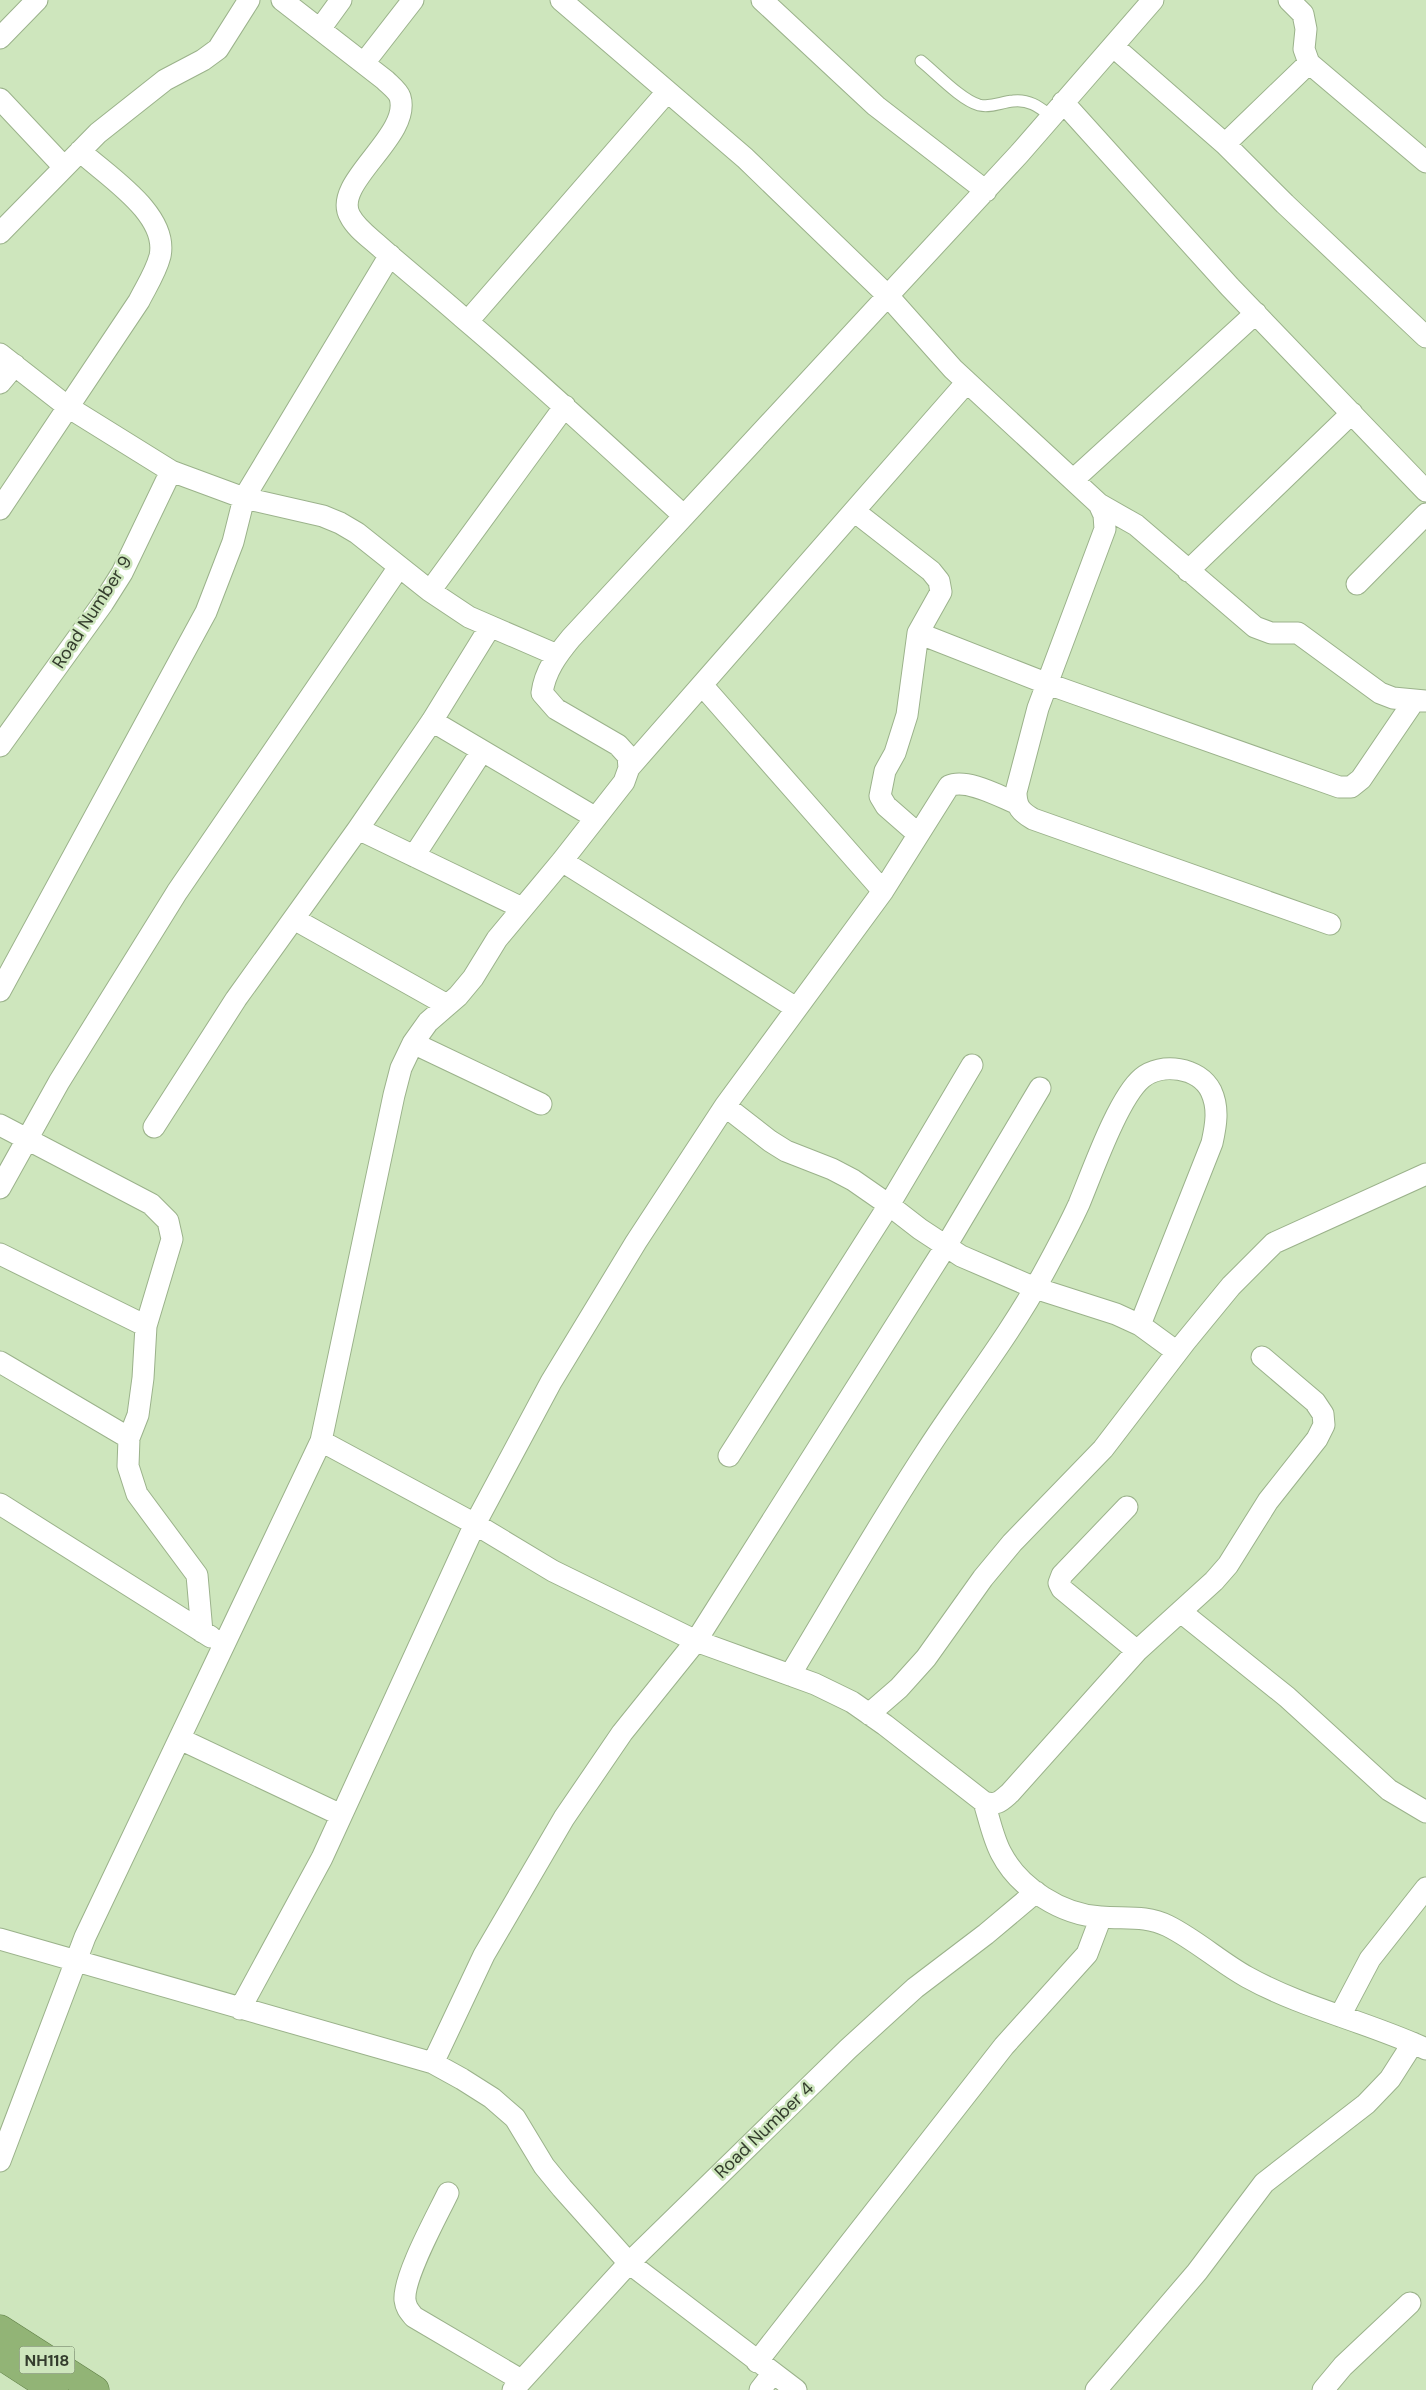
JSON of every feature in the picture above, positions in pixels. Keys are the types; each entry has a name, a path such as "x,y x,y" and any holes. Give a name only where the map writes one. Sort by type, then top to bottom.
{"highway":[{"name":"NH118","path":"0,2329 95,2390"},
{"name":"NH118","path":"0,2355 54,2390"}],"street":[{"path":"0,38 36,0"},
{"path":"0,233 98,133 165,80 203,60 218,49 249,0"},
{"path":"282,0 385,80 400,96 402,113 392,133 359,177 348,197 349,215 362,230 565,406 684,516"},
{"path":"320,29 340,0"},
{"path":"364,63 413,0"},
{"path":"561,0 745,158 888,296 932,346 968,382 1099,504 1136,525 1254,627 1271,633 1298,633 1380,693 1393,698 1420,701"},
{"path":"762,0 876,106 986,190"},
{"path":"629,768 628,756 618,746 556,708 542,693 544,679 557,655 986,190 1114,47 1153,0"},
{"path":"1289,0 1303,14 1306,29 1304,49 1309,63 1426,162"},
{"path":"1114,47 1225,144 1285,204 1426,337"},
{"path":"1225,144 1309,63"},
{"path":"468,321 667,92"},
{"path":"0,99 64,167"},
{"path":"1057,109 1426,491"},
{"path":"0,509 139,302 160,256 161,239 154,221 142,207 80,151"},
{"path":"0,991 206,612 233,542 244,498 390,255"},
{"path":"1073,480 1256,313"},
{"path":"0,383 7,360 68,407 171,471 244,498 323,516 340,523 357,533 430,591 469,618 557,655"},
{"path":"0,2162 85,1937 322,1441 394,1095 402,1068 413,1043 428,1022 473,978 497,939 624,782 629,768 968,382"},
{"path":"430,591 565,406"},
{"path":"1188,571 1352,413"},
{"name":"Road Number 9","path":"0,746 103,603 122,573 171,471"},
{"path":"1099,504 1104,516 1104,529 1038,708 1016,792 1016,803 1021,812 1033,819 1330,924"},
{"path":"854,511 931,571 939,581 941,592 918,633 907,715 895,754 885,771 880,796 886,806 918,834"},
{"path":"1357,584 1426,514"},
{"path":"0,1188 59,1082 177,892 399,567"},
{"path":"154,1127 236,999 358,829 432,721 490,627"},
{"path":"918,633 1048,684 1339,787 1351,787 1361,779 1420,701"},
{"path":"702,684 882,891"},
{"path":"432,721 596,818"},
{"path":"414,856 482,751"},
{"path":"240,2009 322,1858 475,1524 550,1382 636,1242 725,1106 882,891 949,786 958,782 1016,803"},
{"path":"358,829 522,908"},
{"path":"562,861 796,1008"},
{"path":"294,919 447,1005"},
{"path":"413,1043 541,1104"},
{"path":"730,1456 889,1204 972,1065"},
{"path":"790,1675 924,1455 1010,1330 1035,1288 1077,1207 1113,1124 1130,1093 1141,1078 1152,1072 1169,1069 1186,1071 1201,1078 1210,1088 1216,1103 1216,1125 1212,1143 1140,1325"},
{"path":"433,2064 484,1955 564,1818 622,1733 696,1642 946,1246 1040,1088"},
{"path":"725,1106 786,1151 832,1168 889,1204 946,1246 977,1264 1035,1288 1116,1314 1140,1325 1177,1352"},
{"path":"0,1124 150,1204 168,1222 172,1239 146,1326 143,1378 139,1406 129,1438 128,1466 138,1494 197,1575 202,1632"},
{"path":"869,1714 899,1688 926,1658 982,1578 1025,1528 1104,1448 1177,1352 1231,1286 1274,1243 1426,1174"},
{"path":"0,1254 146,1326"},
{"path":"322,1441 475,1524 553,1570 696,1642 815,1684 852,1702 984,1802 993,1805 1000,1803 1010,1793 1137,1651 1181,1612 1228,1565 1268,1501 1317,1439 1324,1425 1323,1414 1315,1402 1262,1357"},
{"path":"0,1362 129,1438"},
{"path":"0,1504 225,1646"},
{"path":"1127,1507 1062,1575 1059,1583 1062,1589 1137,1651"},
{"path":"1181,1612 1287,1697 1389,1790 1426,1812"},
{"path":"180,1739 341,1815"},
{"path":"984,1802 1000,1852 1016,1874 1036,1892 1080,1914 1101,1918 1136,1917 1153,1920 1170,1927 1248,1977 1282,1994 1420,2046 1366,2104 1264,2183 1196,2272 1096,2390"},
{"path":"1340,2016 1370,1959 1426,1888"},
{"name":"Road Number 4","path":"517,2385 629,2263 848,2049 915,1988 986,1934 1036,1892"},
{"path":"763,2375 1004,2046 1084,1958 1101,1918"},
{"path":"0,1939 433,2064 462,2079 492,2098 515,2118 544,2166 629,2263 763,2375 796,2390"},
{"path":"448,2193 409,2279 405,2299 407,2309 414,2316 517,2385"},
{"path":"1323,2390 1343,2366 1410,2303"}],"lane":[{"path":"921,61 977,105 989,107 1012,101 1026,101 1057,109"}]}
